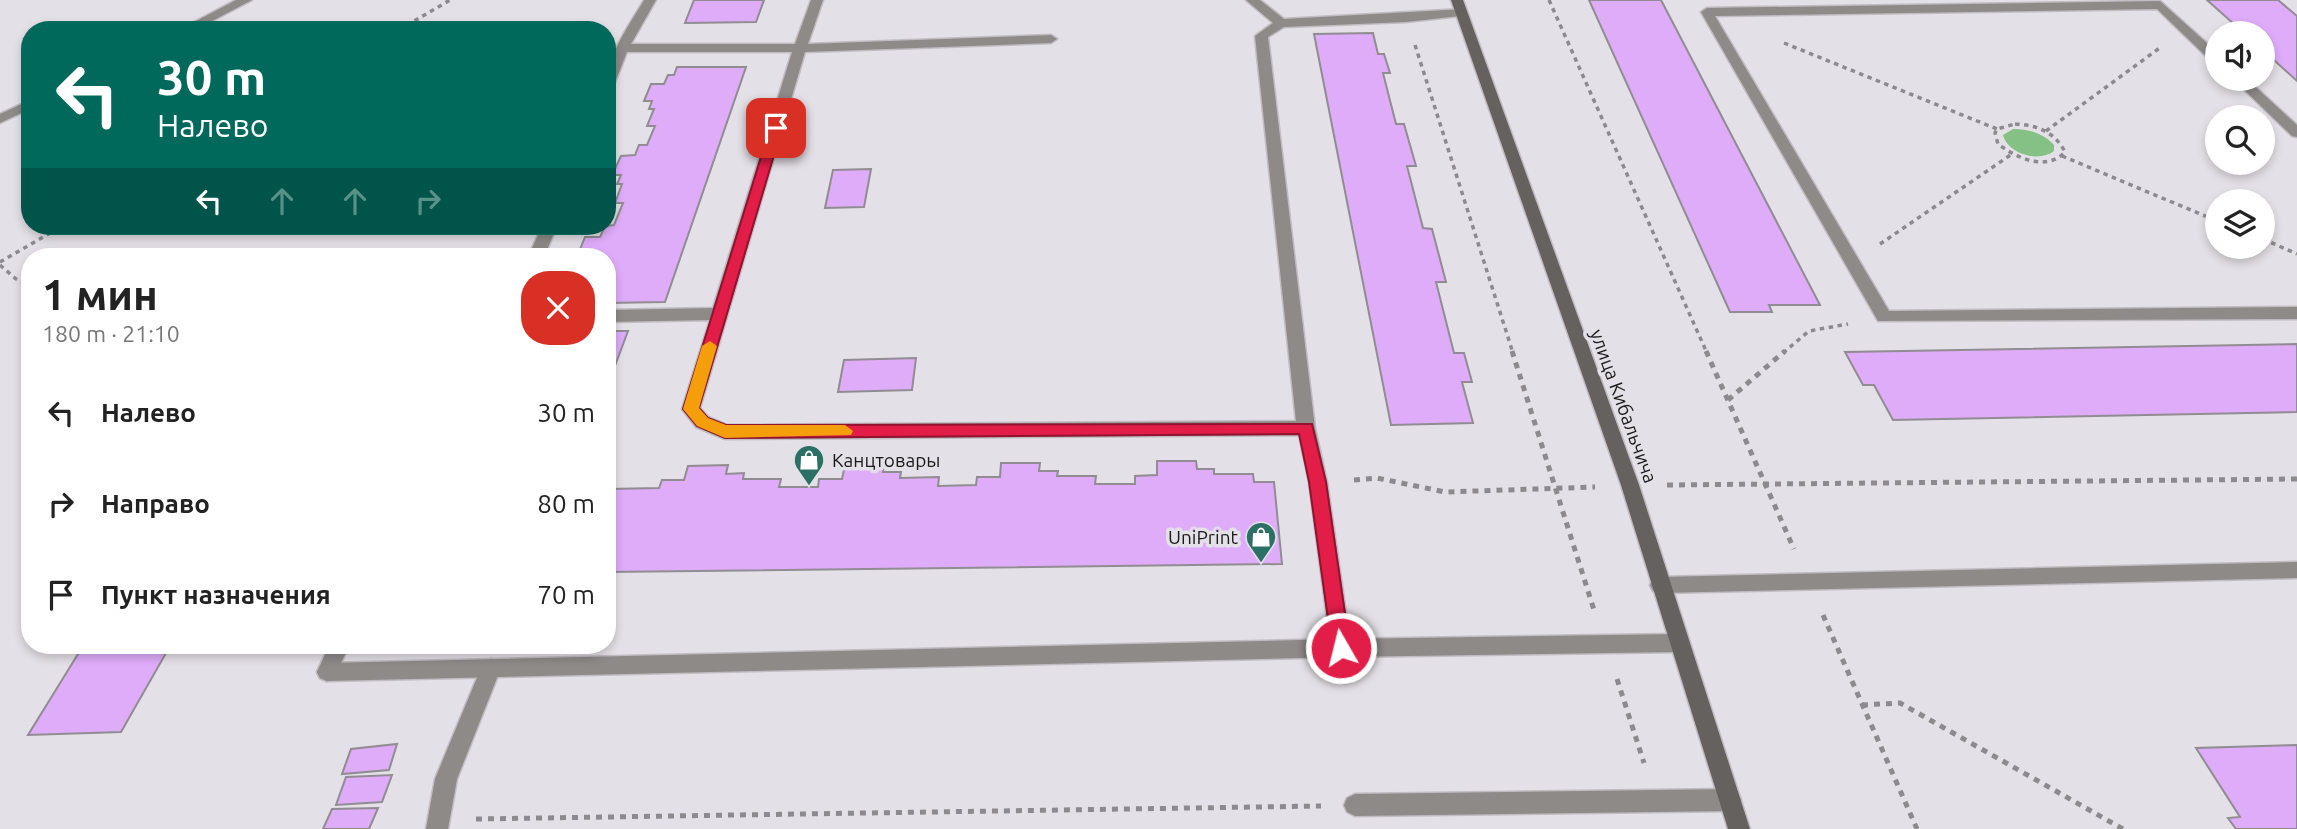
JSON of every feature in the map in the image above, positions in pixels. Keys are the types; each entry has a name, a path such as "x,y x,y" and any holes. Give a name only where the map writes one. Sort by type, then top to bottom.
{"street":[{"path":"203,21 246,0"},
{"path":"616,63 650,0"},
{"path":"817,0 800,48 691,409 702,422 725,432 1306,428"},
{"path":"1252,0 1281,23"},
{"path":"2205,48 2160,5 1707,12 1884,317 2297,313"},
{"path":"1341,648 1318,482 1306,428 1261,36 1281,23 1406,18 1459,6"},
{"name":"улица Кибальчича","path":"1459,6 1630,485 1739,829"},
{"path":"622,48 800,48 1051,39"},
{"path":"2252,91 2297,133"},
{"path":"0,119 21,108"},
{"path":"616,316 719,314"},
{"path":"1660,585 2297,569"},
{"path":"335,654 327,672 1341,648 1678,643"},
{"path":"437,829 446,779 491,668"},
{"path":"1355,805 1730,800"}],"path":[{"path":"414,21 450,0"},
{"path":"1549,0 1917,829"},
{"path":"1406,18 1657,801"},
{"path":"2046,131 2185,29"},
{"path":"1723,41 1782,42 1997,129 2018,124 2046,131 2060,141 2065,152 2051,162 2012,154 1995,138 1997,129"},
{"path":"1852,263 2012,154"},
{"path":"2062,156 2205,215"},
{"path":"25,248 47,235"},
{"path":"2275,244 2297,254"},
{"path":"21,250 0,263 21,282"},
{"path":"1728,400 1809,331 1884,317"},
{"path":"1318,482 1377,478 1445,492 1630,485 1765,486 2297,479"},
{"path":"1862,705 1900,704 2123,829"},
{"path":"468,824 476,819 1355,805"}],"green space":[{"path":"2013,129 2040,135 2054,145 2054,151 2040,156 2017,152 2006,142 2003,135"}],"building":[{"path":"694,0 764,0 756,22 685,23"},
{"path":"1589,0 1661,0 1820,305 1769,305 1772,312 1730,312"},
{"path":"2207,0 2278,0 2297,16 2297,81 2275,61 2275,21 2231,21"},
{"path":"1373,33 1378,54 1384,54 1390,73 1383,73 1396,124 1404,124 1416,166 1407,166 1423,228 1432,229 1446,282 1436,282 1454,353 1464,353 1472,382 1462,382 1473,423 1391,425 1314,34"},
{"path":"677,67 746,67 665,302 616,303 616,248 581,248 585,237 616,235 616,220 623,203 616,203 622,184 617,184 621,175 616,175 616,167 621,156 635,155 639,145 647,145 655,126 647,126 654,109 649,109 652,101 644,101 651,84 664,84 668,75 674,75"},
{"path":"871,169 864,207 825,208 833,170"},
{"path":"616,331 628,331 616,363"},
{"path":"2297,344 2297,412 1893,420 1874,385 1863,385 1845,352"},
{"path":"916,358 912,390 838,392 844,360"},
{"path":"1157,461 1196,461 1197,469 1214,469 1214,474 1253,474 1254,482 1274,482 1282,564 616,572 616,489 659,488 662,480 684,480 688,466 728,465 726,474 744,473 743,479 781,479 779,487 818,487 819,479 842,479 845,465 884,464 883,472 901,472 900,478 939,477 938,486 976,485 977,477 1000,477 1001,463 1040,463 1039,471 1058,471 1057,476 1096,476 1095,484 1135,484 1135,476 1157,475"},
{"path":"78,654 165,654 121,732 28,735"},
{"path":"397,744 389,770 342,774 351,749"},
{"path":"2297,745 2297,829 2236,829 2228,818 2240,817 2196,748"},
{"path":"392,775 382,802 336,805 346,777"},
{"path":"378,808 369,829 323,829 332,809"}],"slow traffic":[{"path":"710,346 691,409 702,422 725,432 845,431"}],"place":[{"name":"Канцтовары","path":"809,487"},
{"name":"UniPrint","path":"1261,564"}],"route":[{"path":"776,128 691,409 702,422 725,432 1306,428 1318,482 1341,648"}]}
